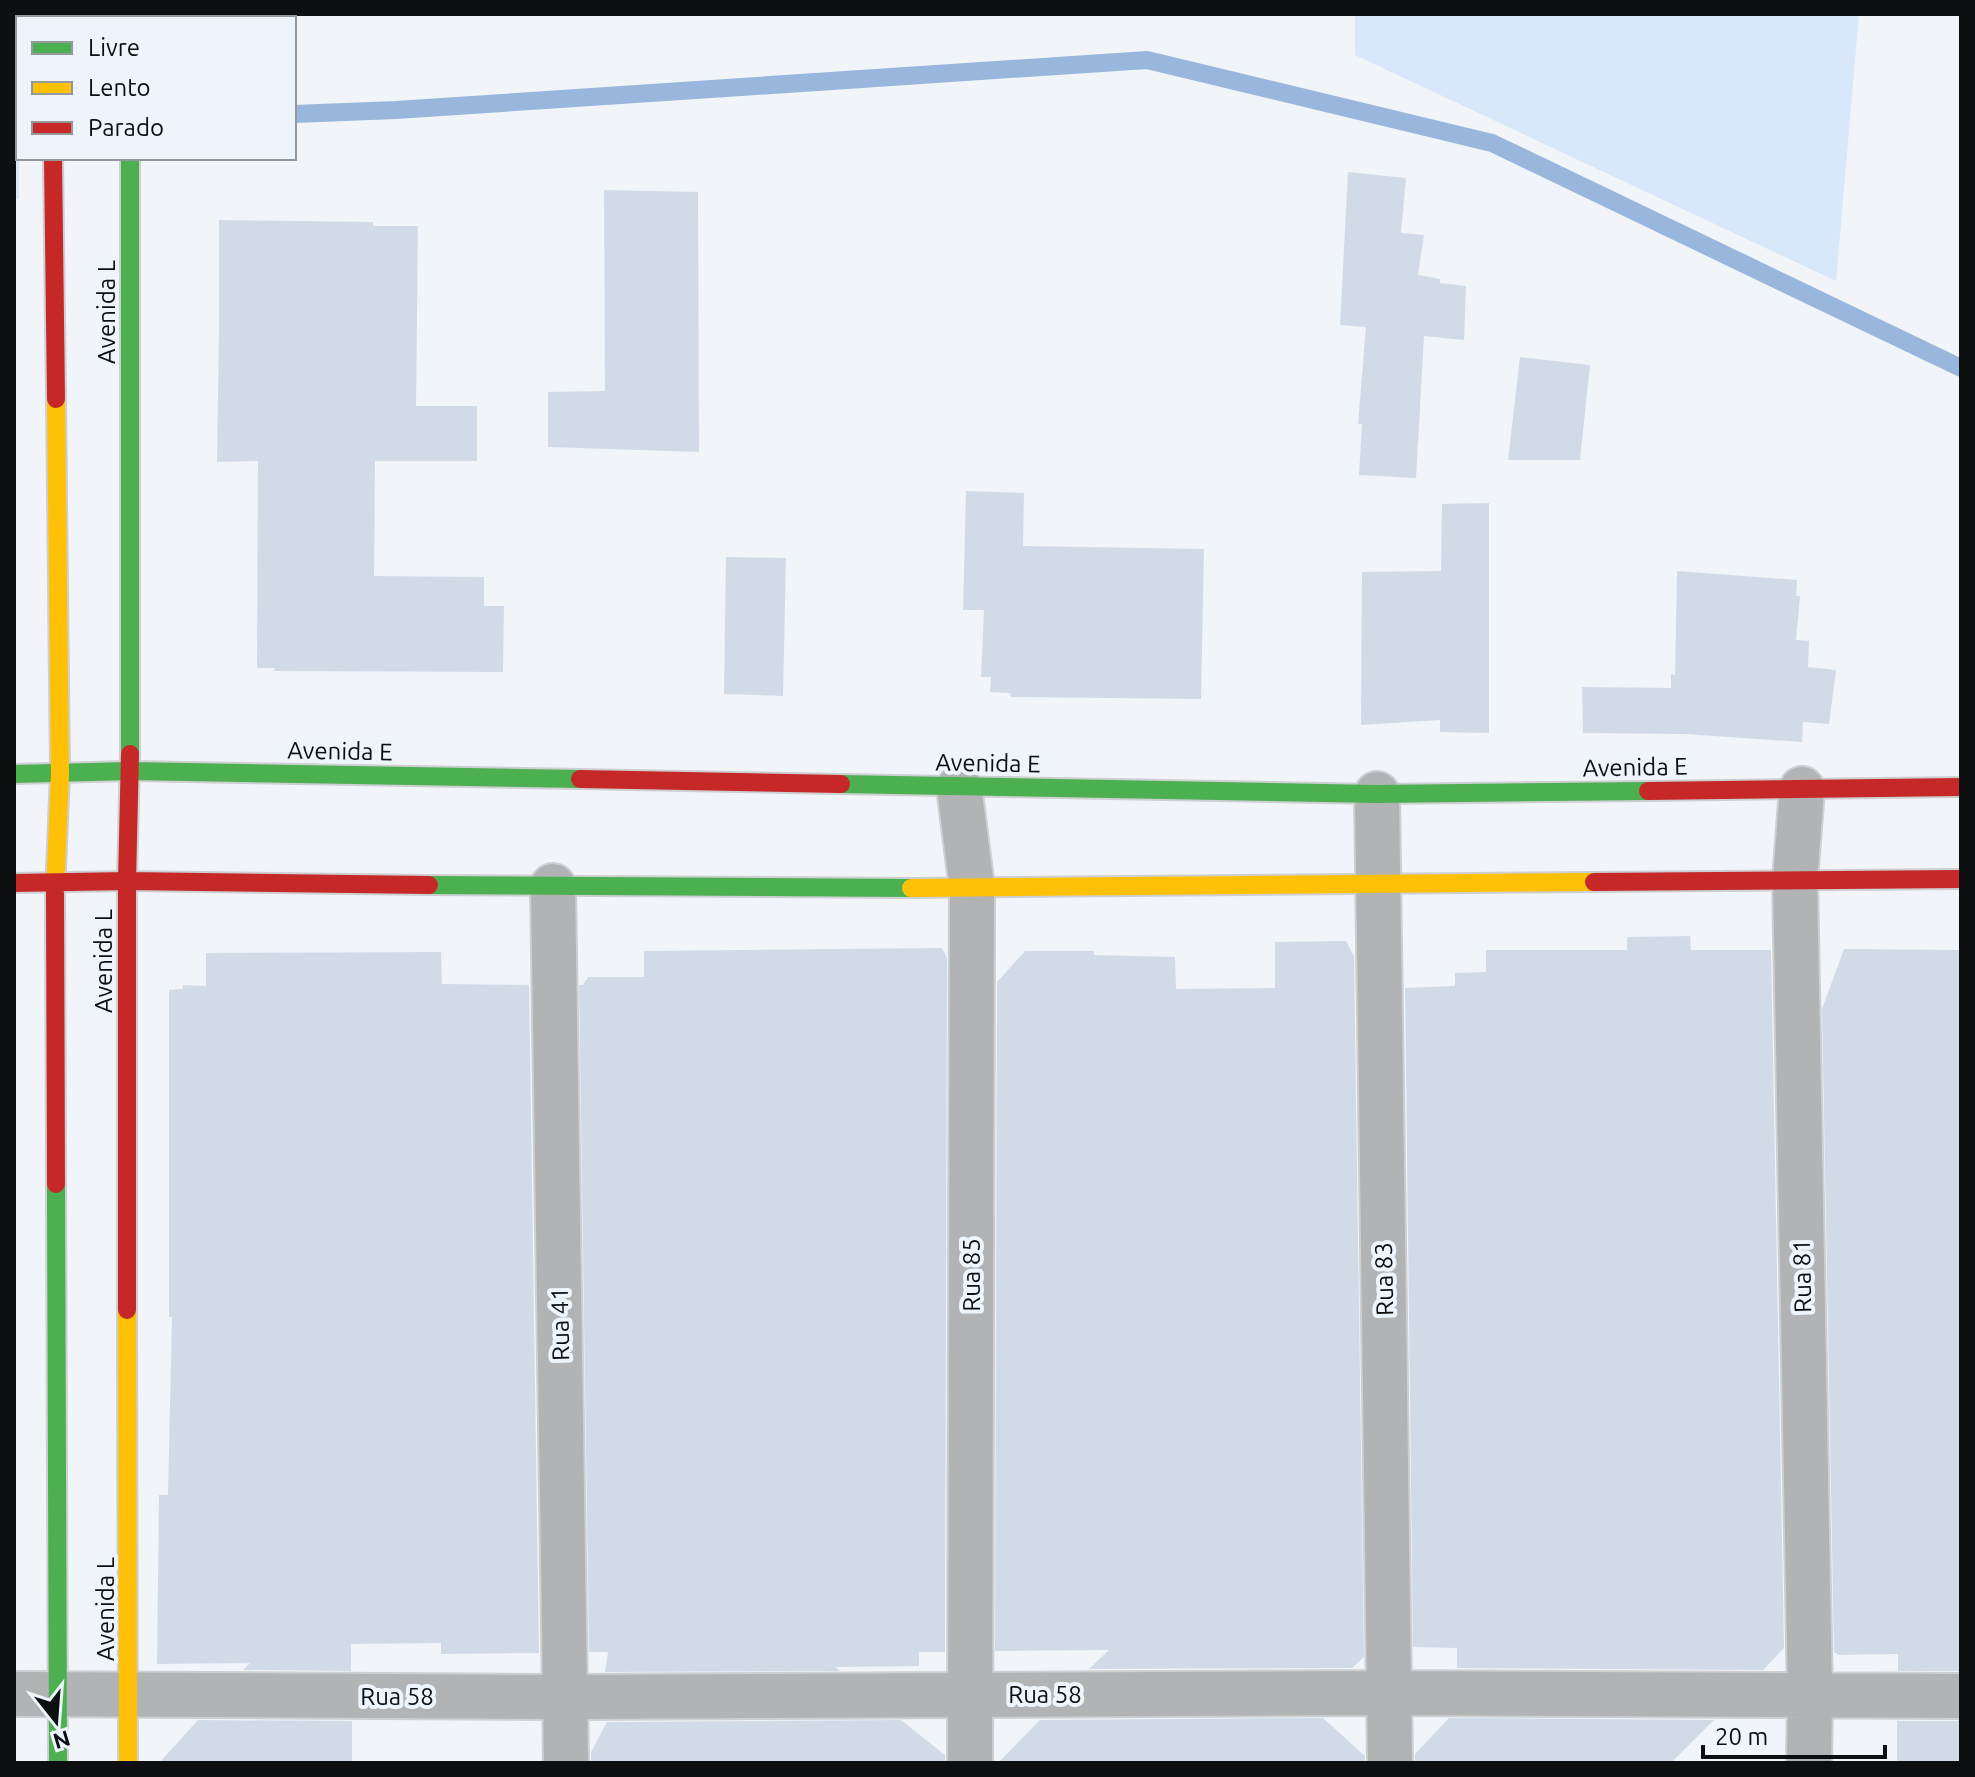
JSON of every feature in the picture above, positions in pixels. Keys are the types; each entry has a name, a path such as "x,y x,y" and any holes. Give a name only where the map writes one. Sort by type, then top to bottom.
{"street":[{"name":"Avenida L","path":"53,160 60,774 55,883 58,1763"},
{"name":"Avenida L","path":"128,1763 130,160"},
{"name":"Avenida E","path":"14,774 130,771 1377,794 1961,787"},
{"name":"Rua 85","path":"959,787 972,888 970,1763"},
{"name":"Rua 81","path":"1802,789 1795,880 1809,1763"},
{"name":"Rua 83","path":"1377,794 1390,1763"},
{"path":"14,883 127,881 972,888 1961,879"},
{"name":"Rua 41","path":"553,886 566,1763"},
{"name":"Rua 58","path":"14,1694 566,1697 1390,1693 1961,1696"}],"shaded area":[{"path":"14,14 19,14 16,16 16,160 19,160 19,199 14,199"},
{"path":"1355,14 1859,14 1836,281 1355,55"}],"building":[{"path":"1348,172 1406,178 1401,233 1424,235 1418,275 1440,279 1440,283 1466,286 1464,340 1424,336 1416,478 1359,475 1362,424 1358,424 1366,327 1340,325"},
{"path":"604,190 698,192 699,452 548,447 548,392 605,391"},
{"path":"219,220 373,222 373,226 418,226 416,406 477,406 477,461 375,461 374,576 484,577 484,606 504,606 503,672 274,671 275,668 257,668 258,461 217,462"},
{"path":"1520,357 1590,365 1580,460 1508,460"},
{"path":"966,491 1024,493 1023,546 1204,549 1201,699 1011,697 1010,693 990,692 991,677 981,677 984,610 963,610"},
{"path":"1489,503 1489,733 1440,732 1440,720 1361,725 1362,572 1441,571 1442,504"},
{"path":"726,557 786,558 783,696 724,694"},
{"path":"1677,571 1797,580 1796,596 1800,596 1796,640 1809,641 1808,667 1836,670 1829,724 1803,722 1802,742 1684,734 1583,733 1582,687 1671,688 1671,674 1675,675"},
{"path":"1690,936 1691,950 1771,950 1784,1648 1763,1670 1457,1668 1457,1648 1413,1647 1405,988 1455,986 1455,973 1486,972 1486,950 1627,950 1627,937"},
{"path":"1346,941 1354,956 1364,1657 1352,1668 1089,1669 1109,1650 995,1651 997,982 1025,951 1094,951 1094,955 1175,957 1176,989 1275,988 1275,942"},
{"path":"942,948 947,958 945,1652 919,1652 919,1666 835,1667 840,1671 605,1672 608,1652 589,1652 579,985 583,985 588,977 644,977 644,951"},
{"path":"1844,949 1961,950 1961,1671 1898,1671 1898,1654 1839,1655 1834,1652 1822,1009"},
{"path":"441,952 442,984 529,985 539,1653 441,1654 441,1643 351,1644 351,1671 243,1670 250,1663 157,1664 159,1495 168,1495 172,1317 169,1317 169,990 183,989 183,985 206,986 206,953"},
{"path":"1323,1718 1365,1756 1365,1763 998,1763 1040,1720"},
{"path":"1449,1718 1714,1720 1671,1763 1415,1763 1415,1754"},
{"path":"198,1720 352,1721 352,1763 159,1763"},
{"path":"901,1720 945,1755 945,1763 591,1763 591,1752 607,1722"},
{"path":"1897,1721 1961,1721 1961,1763 1897,1763"}],"waterway":[{"path":"296,114 396,110 1147,60 1492,143 1961,368"}],"traffic: fast":[{"path":"130,160 130,754"},
{"path":"14,774 130,771 580,779"},
{"path":"841,784 1377,794 1648,791"},
{"path":"429,885 911,888"},
{"path":"56,1184 58,1763"}],"traffic: slow":[{"path":"55,893 60,774 56,399"},
{"path":"911,888 1594,882"},
{"path":"127,1310 128,1763"}],"traffic: jam":[{"path":"53,160 56,399"},
{"path":"127,1310 130,754"},
{"path":"580,779 841,784"},
{"path":"1648,791 1961,787"},
{"path":"1594,882 1961,879"},
{"path":"14,883 127,881 429,885"},
{"path":"55,893 56,1184"}]}
